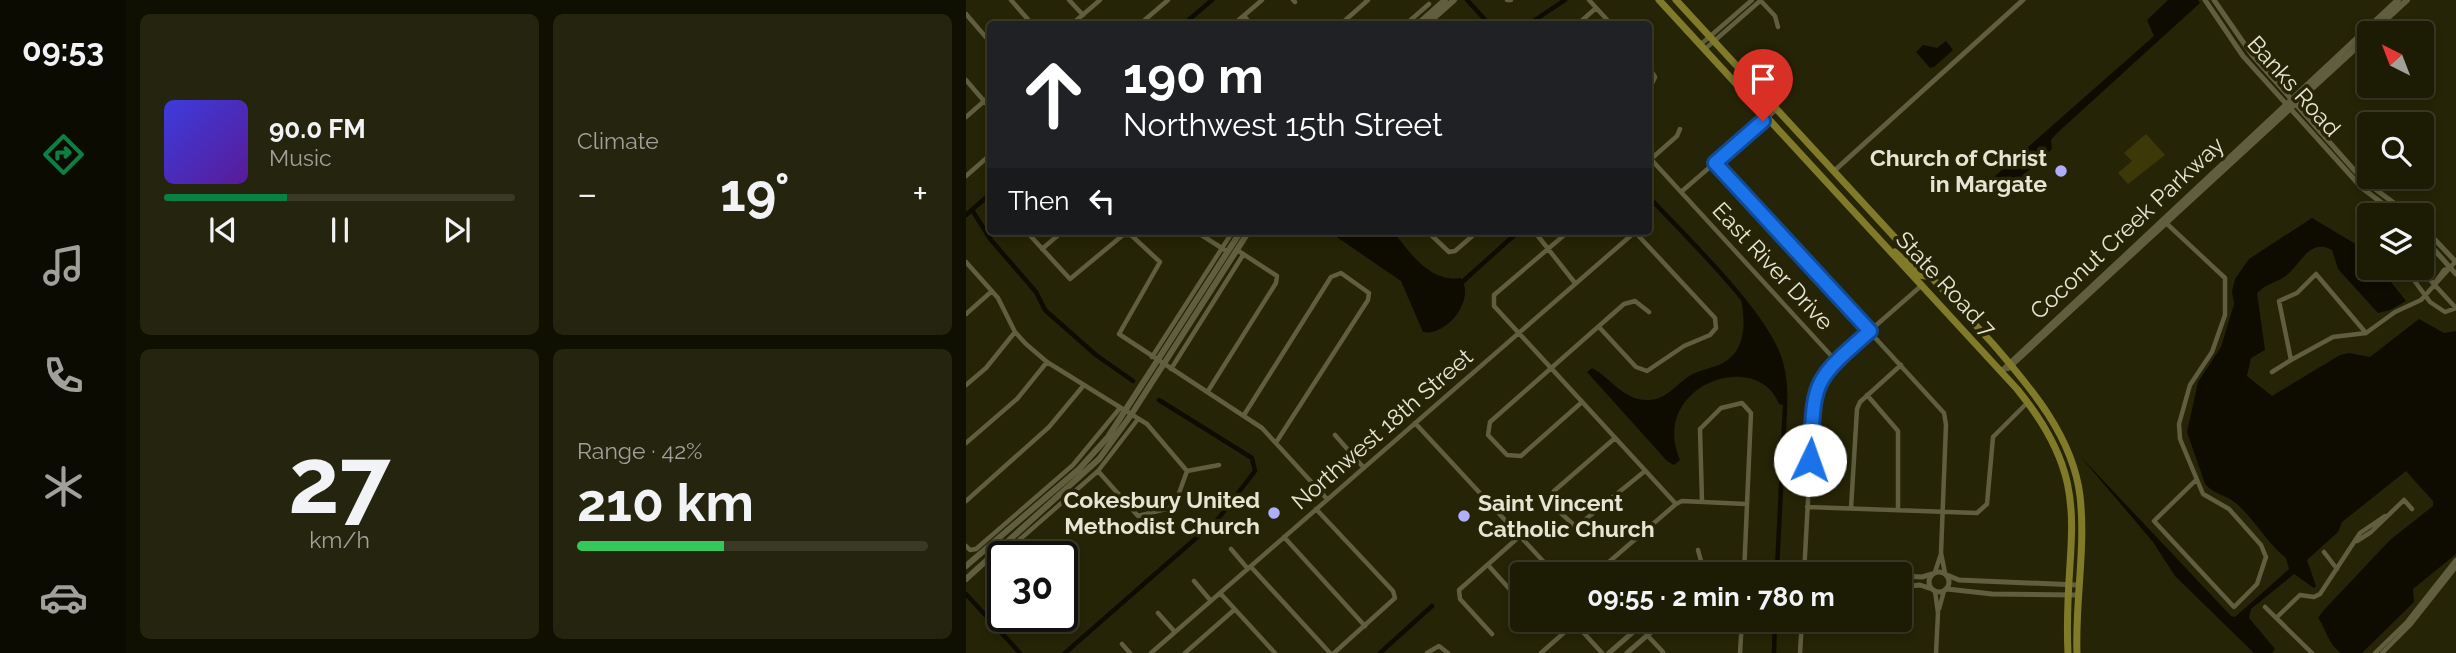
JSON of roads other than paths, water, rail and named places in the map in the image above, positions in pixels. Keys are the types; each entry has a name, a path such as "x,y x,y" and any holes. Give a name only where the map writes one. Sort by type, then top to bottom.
{"main road":[{"path":"1420,21 1430,4 1445,0"},
{"path":"1430,21 1454,0"},
{"name":"State Road 7","path":"1659,0 2028,402 2055,445 2071,492 2074,585"},
{"name":"State Road 7","path":"1676,0 1945,291 2010,364 2042,406 2066,446 2076,476 2081,506 2068,653"},
{"name":"Coconut Creek Parkway","path":"2291,104 2398,0"},
{"name":"Coconut Creek Parkway","path":"2384,21 2407,0"},
{"name":"Coconut Creek Parkway","path":"2010,364 2098,279 2357,46"},
{"path":"1813,168 1825,173 1834,171"},
{"path":"1832,188 1839,186 1851,190"},
{"name":"Coconut Creek Parkway","path":"2001,372 2097,287 2164,221"},
{"path":"1165,365 1225,250 1238,235"},
{"path":"966,579 1084,474 1165,365 1246,235"},
{"path":"1235,240 1237,250"},
{"path":"1885,246 1904,258 1920,275 1931,277"},
{"path":"1225,250 1227,265"},
{"path":"2097,287 2098,279"},
{"path":"1922,286 1930,284 1945,291"},
{"path":"966,566 1079,469 1129,414"},
{"path":"2071,492 2081,506"},
{"name":"State Road 7","path":"2073,595 2077,653"}],"street":[{"path":"1011,0 1029,21"},
{"path":"1069,0 1083,15"},
{"path":"1076,21 1100,0"},
{"path":"1144,21 1168,0"},
{"path":"1238,21 1262,0"},
{"path":"1588,0 1608,21"},
{"path":"1712,40 1752,0"},
{"path":"1702,47 1761,0 1775,16 1778,27"},
{"path":"1834,171 2023,0"},
{"name":"Banks Road","path":"2205,0 2234,45 2363,180 2394,203"},
{"name":"Banks Road","path":"2214,0 2252,55 2291,104 2362,188 2382,203"},
{"path":"1344,21 1365,1"},
{"path":"1410,21 1430,4"},
{"path":"1581,21 1596,8"},
{"path":"966,14 987,38"},
{"path":"1244,16 1248,21"},
{"path":"966,80 987,104"},
{"path":"966,117 985,101"},
{"path":"1681,192 1777,109"},
{"path":"1652,156 1677,136 1680,129"},
{"path":"966,176 987,158"},
{"name":"East River Drive","path":"1652,160 1836,360 1825,370 1814,390 1805,562"},
{"path":"1715,163 1944,413 1946,425 1941,553 1950,582 1938,613 1936,653"},
{"path":"2164,221 2215,265 2226,285 2225,315 2212,352 2190,384 2179,424 2179,439 2206,498 2225,505 2261,545 2266,557 2257,584 2234,607 2154,521 2196,480"},
{"path":"1030,235 1070,279 1126,235"},
{"path":"1042,249 1058,235"},
{"path":"1128,235 1160,262 1119,334 1244,415 1276,441 1327,499"},
{"path":"1201,235 1225,250"},
{"path":"1152,356 1225,250 1231,235"},
{"path":"1431,235 1449,253 1473,235"},
{"path":"1537,235 1575,283"},
{"path":"1564,235 1494,295 1492,301 1518,333 1676,504"},
{"name":"Northwest 18th Street","path":"1151,653 1630,235"},
{"path":"1599,327 1636,367 1645,370 1654,368 1684,346 1710,335 1716,328 1714,318 1639,235"},
{"path":"2434,240 2454,263 2456,274"},
{"path":"2434,246 2454,263"},
{"path":"1208,391 1277,279 1237,250"},
{"path":"1165,365 1243,255"},
{"path":"966,262 992,292 1015,332 1047,362 1146,424 1187,471"},
{"path":"2272,372 2333,337 2366,332 2426,295 2444,270 2454,263"},
{"path":"1244,415 1332,277 1341,273 1370,293 1276,441"},
{"path":"2291,360 2279,301 2297,293 2316,274 2366,332"},
{"path":"2414,280 2445,312 2456,308 2430,280"},
{"path":"1836,360 1922,286"},
{"path":"966,314 992,292"},
{"path":"1582,402 1521,456 1507,456 1488,435 1490,422 1550,367 1630,301 1637,302 1648,312"},
{"path":"966,385 986,368 1015,332"},
{"path":"966,443 1017,399 1047,362"},
{"path":"1852,508 1857,409 1867,395 1901,365"},
{"path":"966,501 1049,427 1084,385"},
{"path":"1867,395 1898,431 1898,510"},
{"path":"1702,501 1700,429 1721,408 1734,402 1747,406 1751,413 1744,562"},
{"path":"1807,507 1978,513 1984,509 1993,437 2028,402"},
{"path":"1018,541 1098,471 1129,414"},
{"path":"966,546 970,550 976,550 1129,414"},
{"path":"1415,423 1544,562"},
{"path":"1335,435 1364,468"},
{"path":"1615,438 1554,491 1551,504 1576,527 1645,471"},
{"path":"1187,471 1219,465"},
{"path":"1098,471 1138,516 1174,507 1187,471"},
{"path":"2276,618 2300,595 2314,597 2320,594 2360,533 2404,500 2412,509"},
{"path":"1609,562 1682,501 1746,504"},
{"path":"1230,549 1332,653 1395,598 1393,592 1316,509"},
{"path":"1492,634 1458,595 1459,590 1520,536"},
{"path":"1284,537 1365,626"},
{"path":"1699,550 1701,562"},
{"path":"2323,552 2337,569"},
{"path":"1938,613 1929,580 1941,553"},
{"path":"2375,653 2407,622 2456,560"},
{"path":"1488,565 1510,590"},
{"path":"2382,653 2410,625 2456,567"},
{"path":"1912,577 1934,573 1946,574 1959,580 2074,585"},
{"path":"1194,581 1212,601"},
{"path":"2032,593 2040,588 2036,582"},
{"path":"1912,586 1992,594 2073,595"},
{"path":"1220,593 1275,653"},
{"path":"2265,607 2312,653"},
{"path":"1185,653 1234,610"},
{"path":"1158,613 1175,632"},
{"path":"1541,653 1563,632"},
{"path":"1584,632 1602,653"},
{"path":"1609,653 1633,632"},
{"path":"1627,653 1651,632"},
{"path":"1740,653 1741,632"},
{"path":"1800,653 1801,632"},
{"path":"1647,635 1663,652"},
{"path":"1122,644 1130,653"},
{"path":"1427,653 1439,646 1448,653"}],"waterway":[{"path":"1188,21 1212,0"},
{"path":"1467,0 1486,21"},
{"path":"1534,21 1565,0"},
{"path":"966,215 987,197"},
{"path":"1652,200 1740,296 1757,317 1779,357 1784,378 1785,401 1777,562"},
{"path":"972,210 987,234"},
{"path":"988,235 1036,292 1045,310 1096,355 1133,381"},
{"path":"1460,284 1515,235"},
{"path":"1065,653 1218,519 1255,471 1252,458 1159,400"},
{"path":"966,594 1020,653"},
{"path":"1380,653 1432,606"},
{"path":"1774,653 1775,632"}],"place":[{"name":"Church of Christ in Margate","path":"2061,171"},
{"name":"Cokesbury United Methodist Church","path":"1274,513"},
{"name":"Saint Vincent Catholic Church","path":"1464,516"}]}
